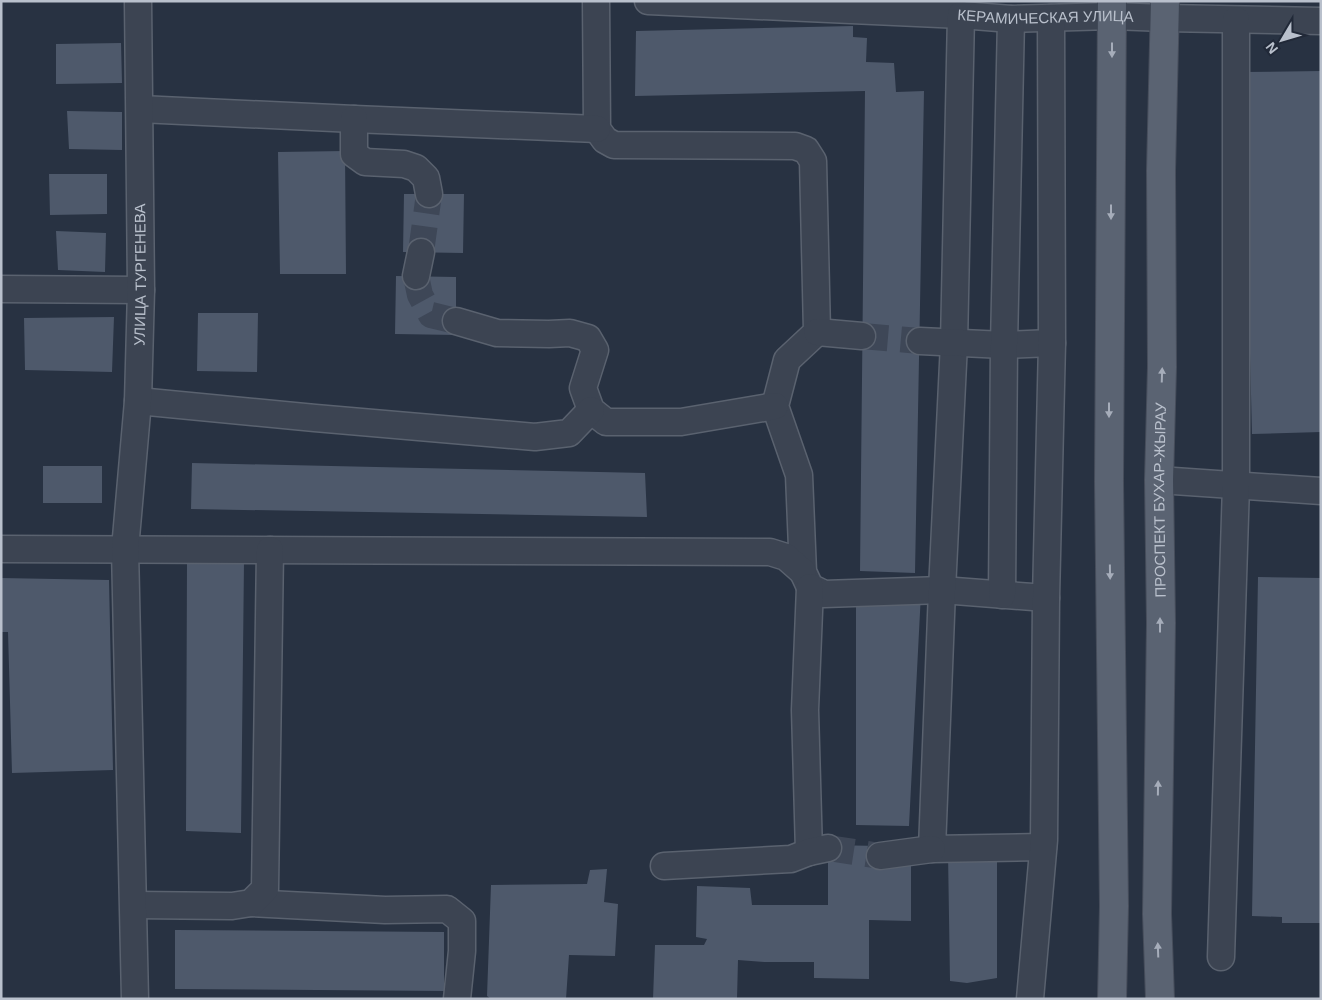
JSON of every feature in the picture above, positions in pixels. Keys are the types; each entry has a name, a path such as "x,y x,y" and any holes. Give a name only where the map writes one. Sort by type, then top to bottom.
{"main road":[{"path":"1112,9 1109,482 1114,906 1112,999"},
{"name":"ПРОСПЕКТ БУХАР-ЖЫРАУ","path":"1160,999 1157,914 1161,623 1159,480 1162,367 1161,171 1165,10"}],"street":[{"name":"УЛИЦА ТУРГЕНЕВА","path":"135,999 125,549 138,401 141,290 138,1"},
{"path":"596,1 597,129 604,140 614,145 795,146 806,150 813,161 816,332 787,360 775,406 799,475 806,579 805,710 818,850 790,859 664,866"},
{"name":"КЕРАМИЧЕСКАЯ УЛИЦА","path":"648,1 961,15 1011,19 1051,18 1112,9 1165,10 1236,20 1321,21"},
{"path":"932,849 954,343 961,15"},
{"path":"1030,999 1043,847 1052,343 1051,18"},
{"path":"1002,595 1004,345 1011,19"},
{"path":"1221,958 1236,485 1236,20"},
{"path":"140,109 597,129"},
{"path":"354,119 354,154 365,162 404,164 416,168 426,178 429,194"},
{"path":"1,289 141,290"},
{"path":"456,321 496,333 570,333 588,338 595,350 583,388 591,410 606,422 681,422 775,406"},
{"path":"816,332 862,336"},
{"path":"920,341 1004,345 1052,343"},
{"path":"138,401 535,437 570,433 591,410"},
{"path":"1159,480 1321,492"},
{"path":"1,549 770,552 786,556 806,579 824,594 942,590 1046,598"},
{"path":"251,903 265,889 270,550"},
{"path":"880,856 932,849 1043,847"},
{"path":"134,905 232,906 251,903 385,910 447,909 462,921 462,951 457,999"}],"building":[{"path":"853,26 853,37 867,38 866,62 894,63 896,92 924,91 915,573 860,571 865,91 635,96 636,31"},
{"path":"121,43 122,83 56,84 56,44"},
{"path":"1321,71 1321,432 1252,434 1243,72"},
{"path":"67,111 122,112 122,150 69,149"},
{"path":"345,151 346,274 280,274 278,152"},
{"path":"49,174 107,174 107,214 50,215"},
{"path":"404,194 464,194 463,253 403,252"},
{"path":"56,231 106,233 105,272 58,270"},
{"path":"396,276 456,277 456,335 395,334"},
{"path":"198,313 258,313 257,372 197,371"},
{"path":"114,317 112,372 25,370 24,318"},
{"path":"192,463 645,473 647,517 191,509"},
{"path":"43,466 102,466 102,503 43,503"},
{"path":"187,561 244,562 241,833 186,831"},
{"path":"1258,577 1321,578 1321,923 1282,923 1282,917 1252,916"},
{"path":"1,578 109,580 113,770 12,773 8,632 1,632"},
{"path":"921,593 909,826 856,825 856,595"},
{"path":"828,845 880,846 911,865 911,921 869,920 869,979 814,978 814,962 738,960 737,999 653,999 655,945 704,945 707,939 696,937 697,886 750,888 752,905 828,905"},
{"path":"948,853 997,856 997,978 967,983 950,981"},
{"path":"607,869 604,902 618,904 615,956 569,955 566,999 491,999 487,996 491,885 587,884 590,870"},
{"path":"175,930 444,932 444,991 175,989"}],"tunnel":[{"path":"421,252 429,194"},
{"path":"416,276 420,295 431,315 456,321"},
{"path":"862,336 920,341"},
{"path":"828,848 880,856"}]}
